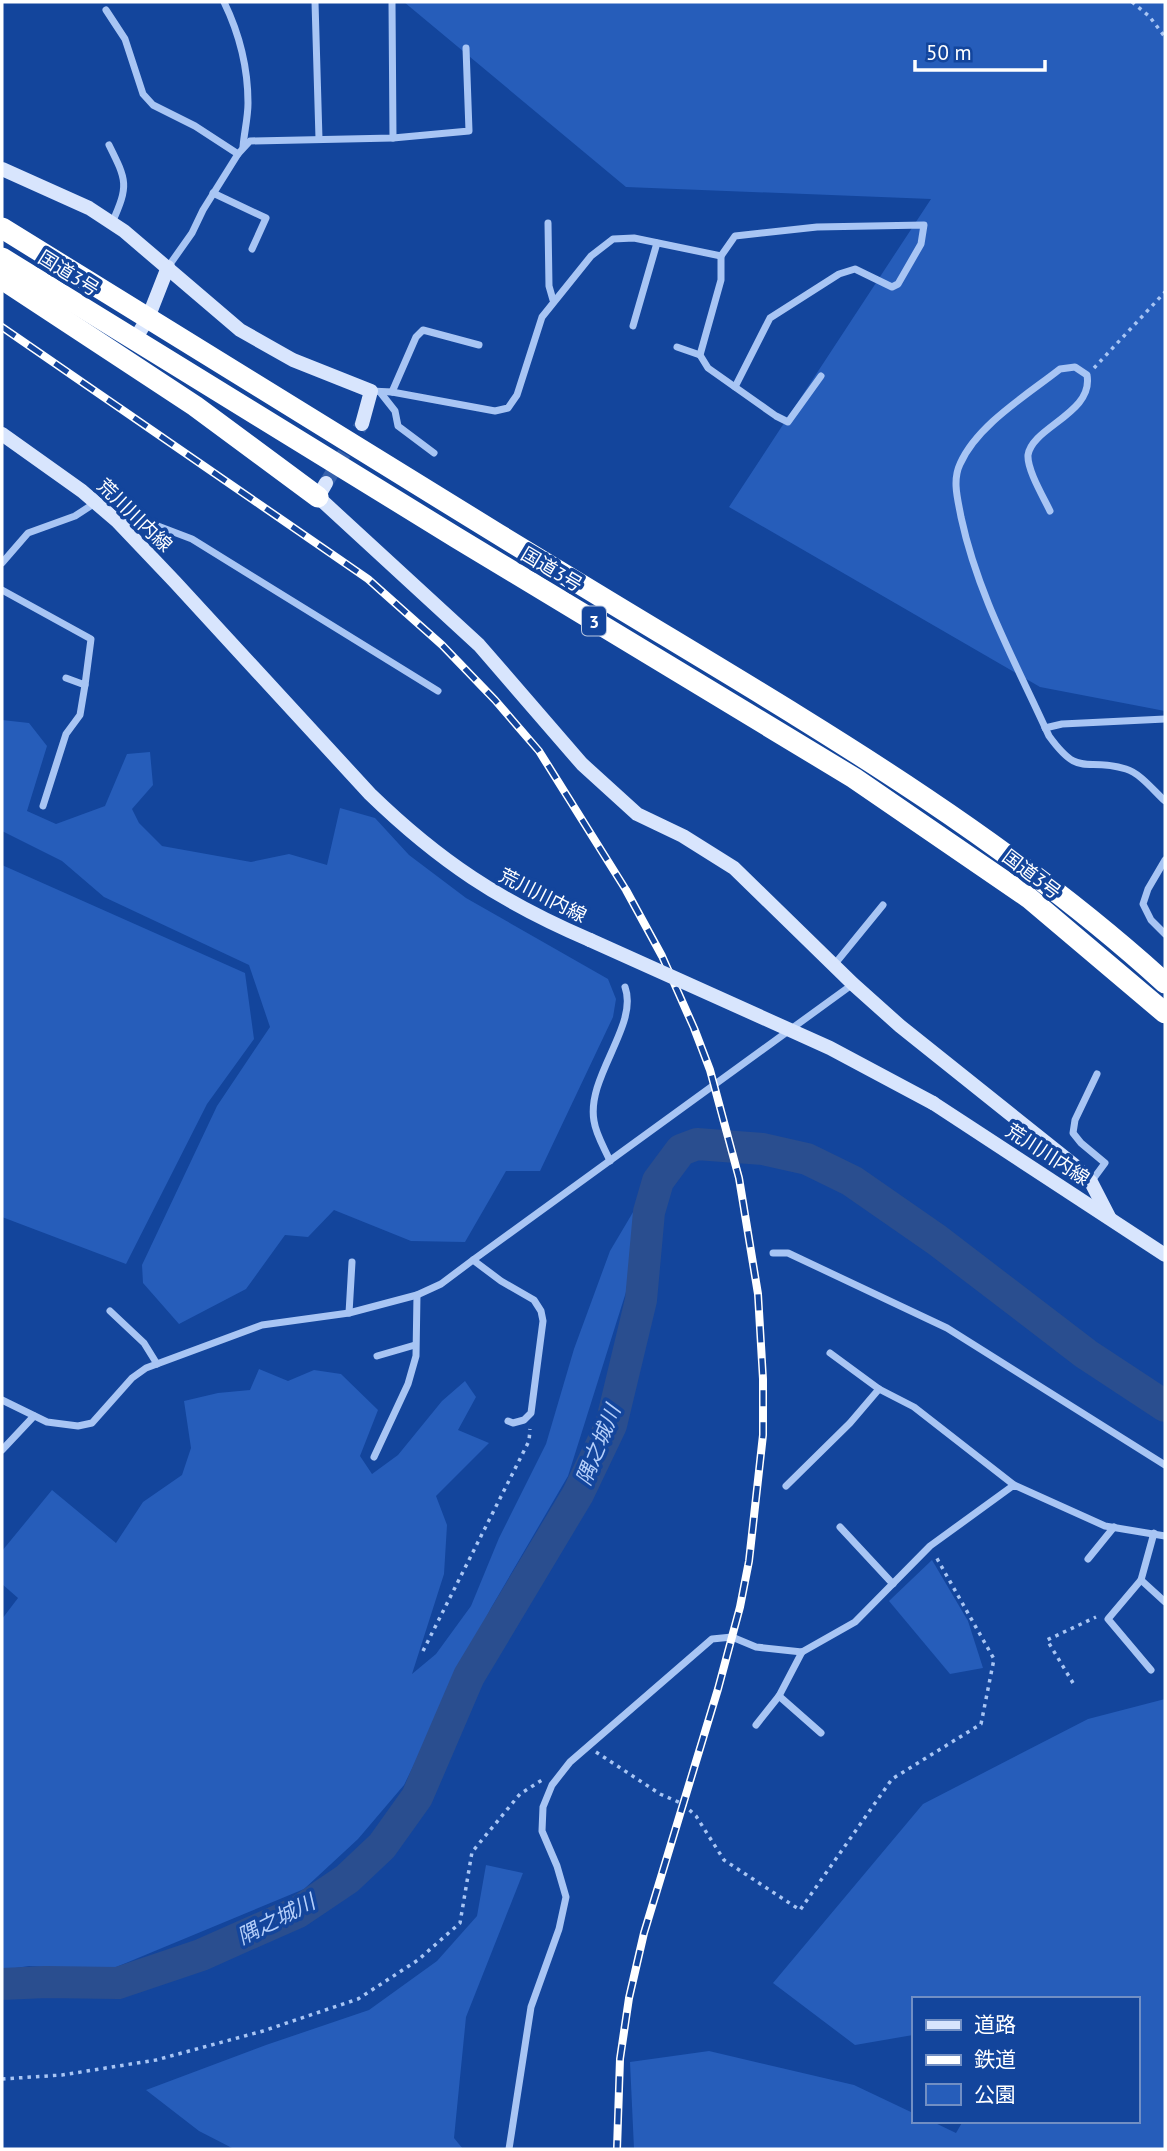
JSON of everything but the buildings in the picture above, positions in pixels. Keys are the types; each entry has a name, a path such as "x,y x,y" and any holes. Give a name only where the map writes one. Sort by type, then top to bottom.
{"highway":[{"name":"国道3号","path":"2,228 467,516 866,758 963,822 1045,881 1120,941 1165,983"},
{"name":"国道3号","path":"2,258 854,778 1029,898 1165,1013"},
{"path":"2,279 322,490"}],"street":[{"path":"224,2 236,26 244,69 248,105 241,151"},
{"path":"314,2 319,139"},
{"path":"393,2 393,138"},
{"path":"106,10 125,39 143,94 153,105 241,151"},
{"path":"134,341 148,318 168,267 250,141 393,138 468,131 466,48"},
{"path":"109,145 125,177 121,203 112,223"},
{"path":"2,169 89,208 112,223 168,267 240,330 293,360 376,392 392,392 495,411 508,408 517,395 542,317 553,300 591,256 613,239 634,238 721,256"},
{"path":"214,193 266,218 252,249"},
{"path":"548,223 549,286 553,300"},
{"path":"700,355 721,280 721,256 735,236 817,227 924,225 921,244 898,284 892,287 855,269 839,274 771,318 736,387"},
{"path":"633,326 657,243"},
{"path":"392,392 416,337 424,330 479,345"},
{"path":"677,347 700,355 708,368 788,422 821,376"},
{"path":"1050,511 1031,470 1028,455 1035,442 1063,419 1082,398 1089,385 1087,375 1075,366 1060,369 987,427 958,466 955,487 969,554 983,595 1045,728 1062,754 1077,765 1105,765 1129,770 1165,800"},
{"path":"362,424 376,392"},
{"path":"376,392 395,411 398,426 434,453"},
{"name":"荒川川内線","path":"2,434 96,503 117,522 176,582 370,794 437,855 470,878 540,918 830,1048 933,1103 1165,1255"},
{"path":"322,490 479,645 582,764 637,814 684,836 734,869 852,984 1074,1166 1091,1182 1109,1217"},
{"path":"2,563 28,533 75,516 96,503"},
{"path":"117,522 150,523 192,538 438,691"},
{"path":"2,590 91,639 80,715 66,734 43,806"},
{"path":"66,678 85,685"},
{"path":"1045,728 1062,724 1165,719"},
{"path":"1165,860 1147,890 1143,904 1151,920 1165,934"},
{"path":"834,965 883,905"},
{"path":"2,1400 47,1422 78,1426 92,1423 132,1378 146,1368 262,1325 349,1313 417,1296 440,1284 852,984"},
{"path":"610,1161 593,1120 600,1080 630,1000 625,987"},
{"path":"1091,1182 1105,1163 1073,1133 1075,1120 1097,1074"},
{"path":"773,1253 788,1253 947,1328 1165,1465"},
{"path":"473,1260 501,1281 534,1300 541,1311 543,1321 531,1413 524,1420 513,1423 508,1420"},
{"path":"349,1313 352,1262"},
{"path":"374,1457 408,1384 416,1356 417,1296"},
{"path":"110,1311 144,1343 157,1364"},
{"path":"377,1356 415,1345"},
{"path":"830,1353 879,1389 914,1408 1014,1485 1105,1526 1165,1536"},
{"path":"786,1486 850,1423 879,1389"},
{"path":"2,1450 34,1416"},
{"path":"757,1725 779,1696 802,1652 856,1622 930,1546 1014,1485"},
{"path":"840,1527 893,1584"},
{"path":"1088,1559 1114,1527"},
{"path":"1151,1670 1108,1619 1142,1580 1154,1533"},
{"path":"1142,1580 1165,1602"},
{"path":"509,2149 531,2007 559,1929 566,1897 557,1866 542,1831 543,1807 552,1785 570,1762 712,1639 732,1637 756,1647 802,1652"},
{"path":"779,1696 821,1733"}],"path":[{"path":"1132,2 1149,16 1165,37"},
{"path":"1087,375 1165,292"},
{"path":"423,1651 529,1441 531,1413"},
{"path":"589,1747 660,1794 683,1804 696,1816 724,1860 800,1910 892,1779 981,1724 995,1660 930,1546"},
{"path":"1073,1683 1047,1640 1097,1617 1108,1619"},
{"path":"2,2079 62,2075 156,2060 262,2031 358,1998 418,1960 460,1923 472,1852 520,1794 570,1762"}],"green space":[{"path":"404,2 1165,2 1165,711 1040,687 729,507 931,199 626,187"},
{"path":"2,720 29,723 47,746 27,811 56,824 105,806 127,754 150,752 153,785 132,809 139,823 162,846 251,862 289,854 327,865 340,808 375,818 409,855 466,898 608,979 616,999 613,1017 540,1171 506,1171 465,1242 411,1241 334,1210 308,1237 285,1235 246,1289 179,1324 143,1283 142,1265 217,1106 270,1027 249,965 104,897 62,861 2,831"},
{"path":"2,865 245,973 254,1039 207,1104 126,1264 2,1217"},
{"path":"642,1197 626,1292 568,1476 491,1608 404,1785 358,1839 304,1889 109,1970 29,1966 2,1970 2,1619 18,1598 2,1584 2,1551 52,1490 116,1543 143,1502 182,1475 191,1448 184,1401 218,1393 250,1390 259,1369 288,1381 314,1370 341,1374 378,1410 360,1456 372,1474 398,1455 442,1401 465,1381 476,1397 458,1430 489,1443 436,1496 447,1525 444,1574 412,1674 436,1654 471,1606 499,1538 546,1444 574,1349 610,1251"},
{"path":"932,1560 968,1621 983,1668 950,1674 889,1601"},
{"path":"1165,1699 1165,2149 634,2149 630,2062 709,2051 854,2085 912,2113 912,2123 935,2123 956,2133 962,2123 1139,2123 1139,1997 912,1997 912,2035 855,2045 773,1983 923,1804 1088,1719"},
{"path":"486,1865 523,1873 466,2017 454,2138 463,2149 234,2149 199,2131 146,2090 369,2010 437,1961 477,1916"}],"waterway":[{"name":"隅之城川","path":"2,1984 118,1983 201,1955 298,1912 347,1879 382,1846 417,1797 469,1676 578,1494 611,1425 641,1300 649,1212 658,1181 681,1150 697,1144 763,1149 807,1159 852,1181 937,1240 1086,1354 1165,1406"}],"tunnel":[{"path":"326,483 362,424"}],"railway":[{"path":"2,327 368,579 442,645 495,700 539,751 626,890 662,956 710,1070 739,1178 758,1294 763,1435 749,1561 740,1607 644,1933 629,1998 620,2059 617,2149"}]}
